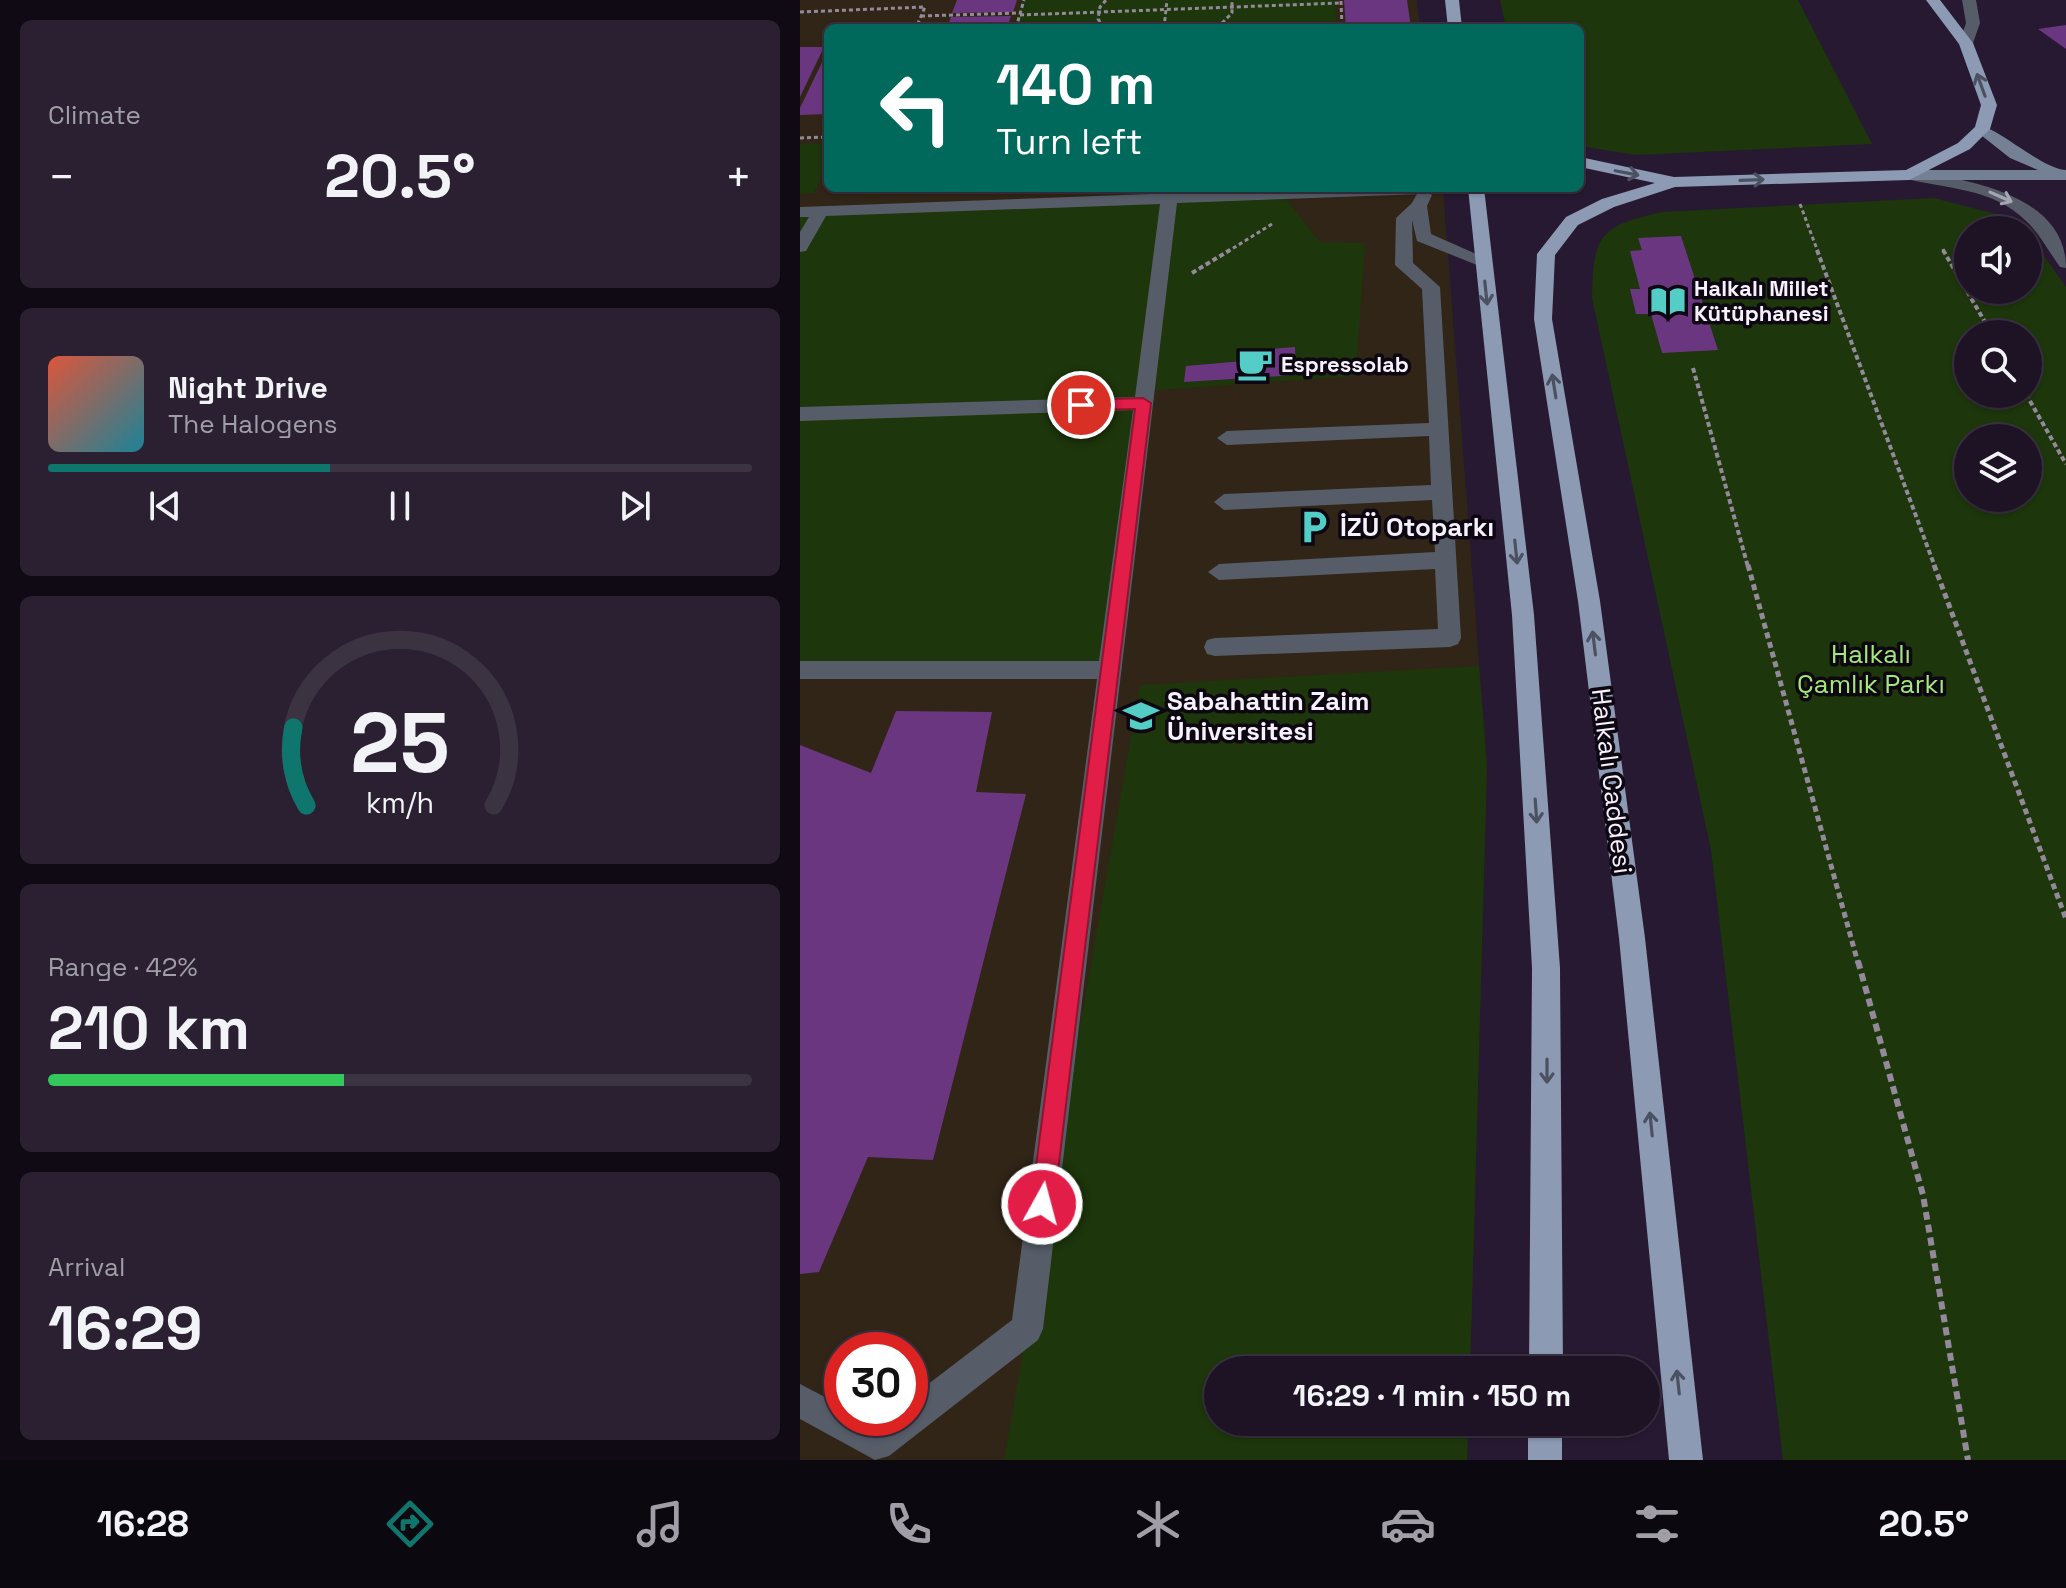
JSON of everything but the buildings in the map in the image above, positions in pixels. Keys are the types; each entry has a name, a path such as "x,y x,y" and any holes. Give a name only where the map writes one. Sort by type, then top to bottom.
{"main road":[{"path":"1452,0 1455,24"},
{"path":"1584,163 1674,182 1909,175 1964,146 1982,129 1989,105 1966,43 1933,0"},
{"name":"Halkalı Caddesi","path":"1674,182 1608,203 1572,221 1546,254 1543,319 1589,601 1630,923 1686,1460"},
{"path":"1476,192 1523,615 1546,968 1546,1356"},
{"path":"1545,1436 1545,1460"}],"street":[{"path":"1966,43 1973,23 1969,0"},
{"path":"1982,129 2016,155 2043,168 2066,174"},
{"path":"1909,175 2066,174"},
{"path":"1909,175 1993,193 2018,205 2033,218 2066,263"},
{"path":"800,212 1282,194 1423,197"},
{"path":"1215,647 1450,638 1431,287 1404,265 1413,239 1404,218 1423,197"},
{"path":"800,1401 878,1452 1027,1329 1169,199"},
{"path":"800,247 821,211"},
{"path":"1413,239 1483,261"},
{"path":"800,414 1143,403"},
{"path":"1227,438 1439,429"},
{"path":"1224,502 1442,492"},
{"path":"1219,572 1446,560"},
{"path":"800,690 809,670 1110,670"}],"path":[{"path":"918,24 928,0"},
{"path":"1017,24 1024,0"},
{"path":"1101,24 1099,13 1106,0"},
{"path":"1164,24 1167,0"},
{"path":"1221,24 1232,13 1232,0"},
{"path":"921,16 1099,13 1341,1 1342,24"},
{"path":"800,12 925,7"},
{"path":"800,138 824,137"},
{"path":"1791,178 2066,919"},
{"path":"1156,295 1294,210 1282,194"},
{"path":"1943,249 1984,320"},
{"path":"1693,368 1923,1195 1968,1460"},
{"path":"2034,408 2066,464"}],"shaded area":[{"name":"Sabahattin Zaim Üniversitesi","path":"800,0 1417,0 1420,24 824,24 824,192 1443,192 1487,767 1470,1356 1204,1356 1204,1436 1468,1436 1467,1460 800,1460"}],"green space":[{"path":"1022,0 1335,0 1337,24 1014,24"},
{"path":"1500,0 1798,0 1872,144 1636,155 1584,147 1584,24 1505,24"},
{"path":"824,143 824,171 814,193 800,194 800,144"},
{"path":"869,192 947,192 868,195"},
{"path":"1282,194 1320,242 1365,243 1356,376 1145,391 1110,670 800,670 800,212"},
{"name":"Halkalı Çamlık Parkı","path":"1934,198 2003,216 1954,216 1954,304 2042,304 2042,253 2066,287 2066,1460 1783,1460 1711,850 1592,298 1595,260 1604,236 1613,228 1662,212"},
{"path":"1479,666 1487,767 1470,1356 1204,1356 1204,1436 1468,1436 1467,1460 1004,1460 1140,685"}],"place":[{"name":"Halkalı Millet Kütüphanesi","path":"1668,301"},
{"name":"Espressolab","path":"1255,364"},
{"name":"İZÜ Otoparkı","path":"1314,527"},
{"name":"Sabahattin Zaim Üniversitesi","path":"1141,716"}],"route":[{"path":"1042,1204 1143,403 1081,405"}]}
